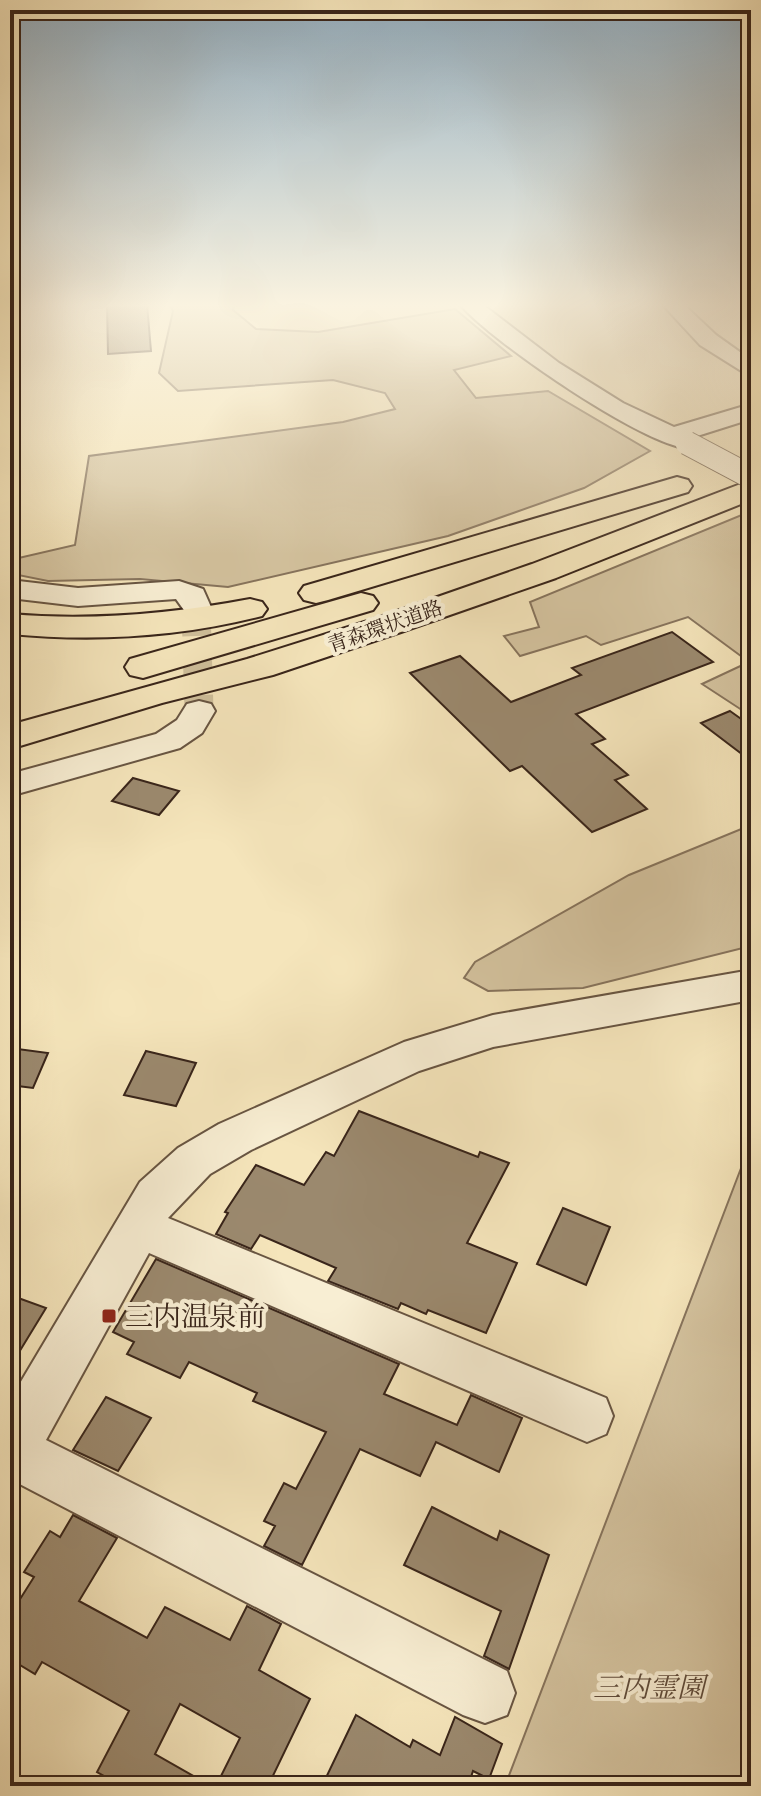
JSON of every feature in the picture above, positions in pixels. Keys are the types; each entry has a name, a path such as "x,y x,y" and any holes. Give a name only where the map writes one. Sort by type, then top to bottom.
{"highway":[{"name":"青森環状道路","path":"10,705 337,611 544,540 751,459"},
{"path":"10,624 56,629 110,629 178,623 280,603 677,486"},
{"name":"青森環状道路","path":"10,737 149,695 260,667 389,625 544,571 751,489"}],"street":[{"path":"583,388 615,408 751,477"},
{"path":"679,439 751,411"},
{"path":"10,589 78,597 179,590 193,595 196,607"},
{"path":"10,785 168,741 190,726 199,711"},
{"path":"485,1693 10,1450 156,1196 194,1161 235,1137 404,1059 493,1031 751,985"},
{"path":"139,1227 587,1416"}],"green space":[{"path":"175,388 223,388 178,391"},
{"path":"364,388 468,388 476,398 548,391 650,451 584,488 448,536 228,587 140,579 48,581 13,574 10,560 75,545 89,456 343,422 395,409 385,393"},
{"path":"744,514 751,515 751,716 702,684 749,662 688,617 601,645 586,636 520,656 504,636 539,627 530,602"},
{"path":"751,825 751,946 583,988 488,991 464,978 475,962 629,875"},
{"name":"三内霊園","path":"751,1142 751,1786 505,1786"}],"building":[{"path":"672,632 713,662 576,714 605,739 592,744 628,775 615,780 647,809 592,832 522,766 510,771 410,673 460,656 511,702 581,675 572,668"},
{"path":"730,711 751,726 751,761 701,723"},
{"path":"133,778 179,791 159,815 112,801"},
{"path":"10,1048 48,1053 33,1088 10,1085"},
{"path":"146,1051 196,1063 176,1106 124,1095"},
{"path":"359,1111 478,1157 480,1152 509,1163 467,1243 517,1263 486,1333 428,1310 426,1314 401,1303 398,1309 328,1281 336,1268 260,1235 251,1249 216,1234 228,1213 225,1212 256,1165 304,1185 326,1152 334,1156"},
{"path":"563,1208 610,1227 586,1285 537,1264"},
{"path":"156,1259 399,1364 384,1394 457,1425 471,1395 522,1418 499,1472 436,1442 420,1476 360,1449 302,1565 264,1546 275,1526 264,1521 284,1483 296,1489 326,1432 253,1401 257,1393 189,1362 180,1378 127,1354 134,1342 113,1332"},
{"path":"10,1295 46,1308 10,1367"},
{"path":"106,1397 151,1418 118,1471 73,1450"},
{"path":"432,1507 497,1540 500,1531 549,1555 509,1669 484,1656 501,1611 404,1565"},
{"path":"73,1515 117,1538 79,1601 147,1638 165,1607 230,1640 247,1606 281,1624 259,1670 310,1699 268,1786 216,1786 240,1738 180,1704 155,1754 211,1786 122,1786 97,1772 129,1711 42,1662 35,1674 10,1659 10,1615 34,1577 24,1572 50,1531 60,1537"},
{"path":"356,1715 410,1747 413,1740 440,1755 455,1717 502,1744 489,1779 473,1771 468,1786 322,1786"}],"tunnel":[{"path":"196,607 199,711"}],"place":[{"name":"三内温泉前","path":"109,1316"}]}
